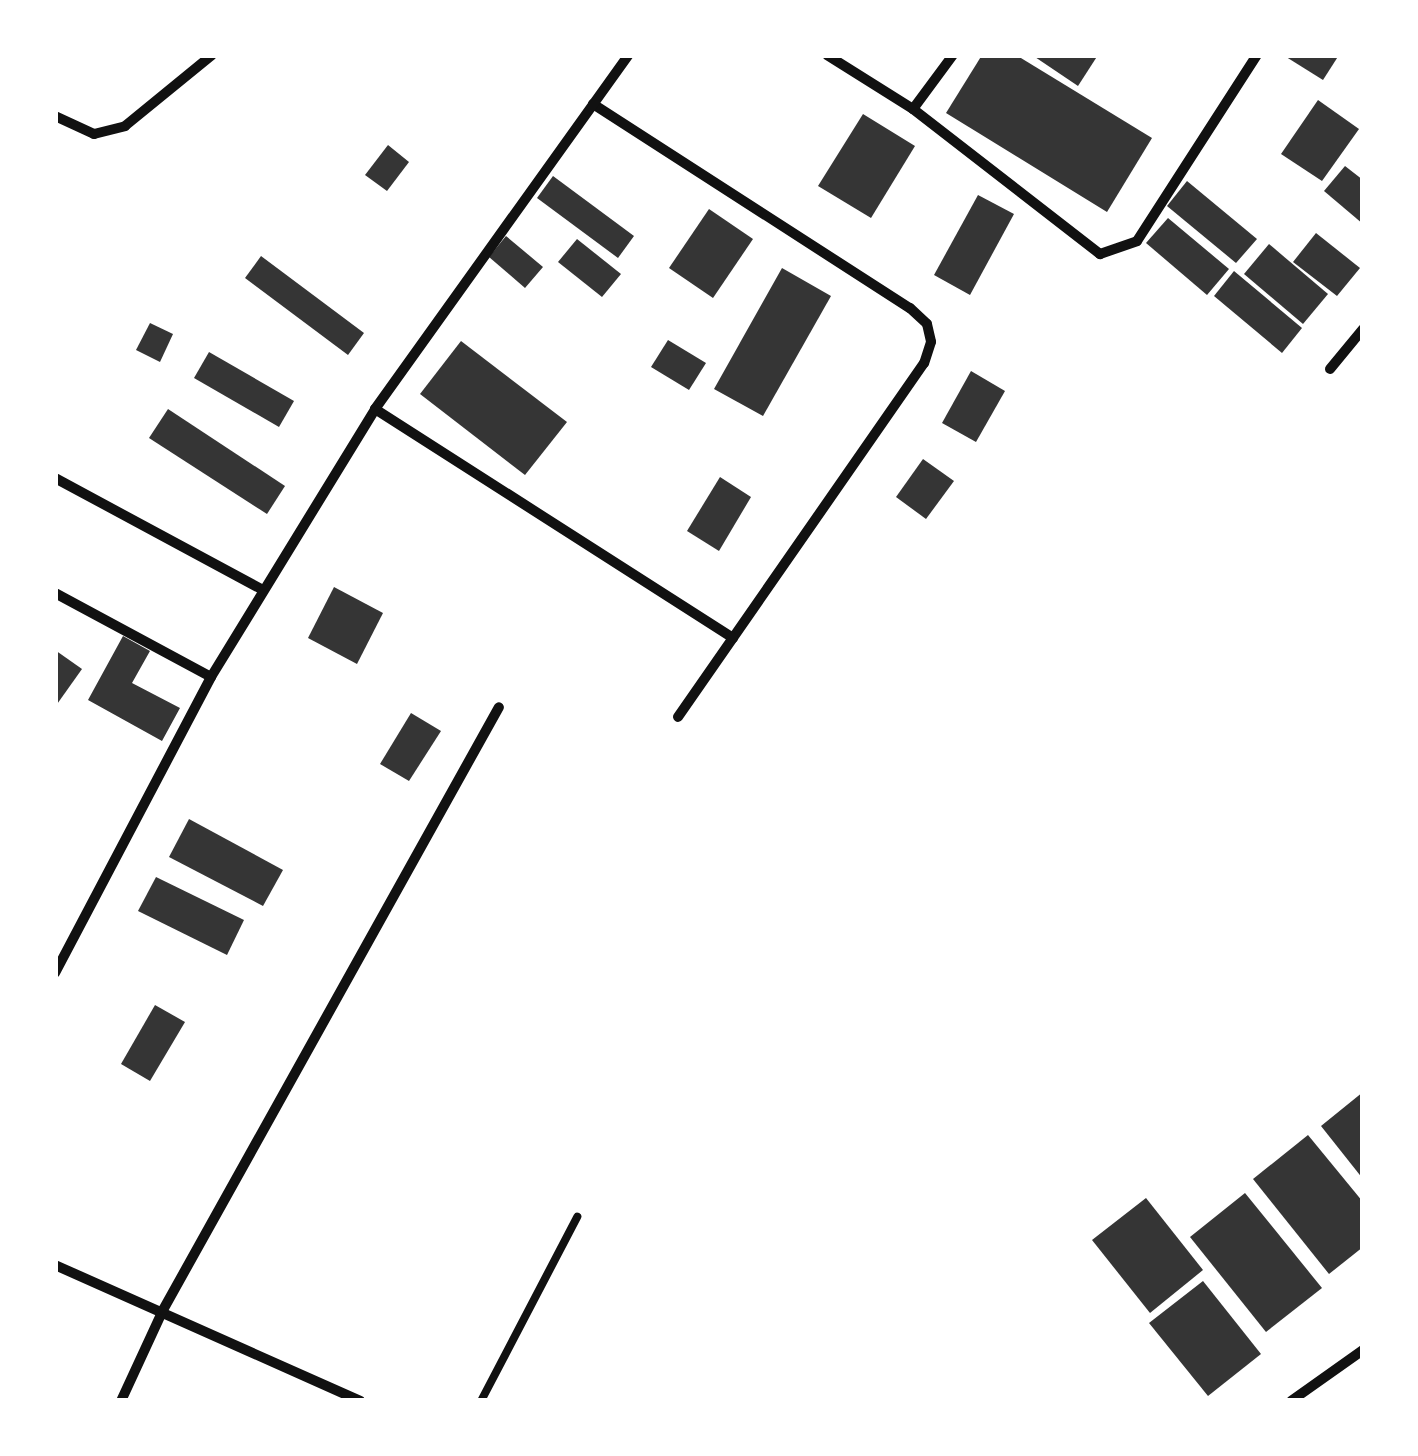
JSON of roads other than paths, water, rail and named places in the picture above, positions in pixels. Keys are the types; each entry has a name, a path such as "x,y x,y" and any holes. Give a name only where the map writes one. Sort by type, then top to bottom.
{"street":[{"path":"55,116 94,134 126,126 212,55"},
{"path":"55,974 60,952 212,677 375,409 628,55"},
{"path":"827,55 912,110 1067,233 1100,254 1120,252 1138,240 1257,55"},
{"path":"912,110 953,55"},
{"path":"594,104 928,324 931,342 924,362 678,717"},
{"path":"1330,369 1363,330"},
{"path":"375,409 733,638"},
{"path":"55,478 263,590"},
{"path":"55,593 212,677"},
{"path":"121,1401 163,1310 499,706"},
{"path":"55,1264 360,1401"},
{"path":"1291,1401 1363,1350"}],"lane":[{"path":"481,1401 577,1217"}]}
